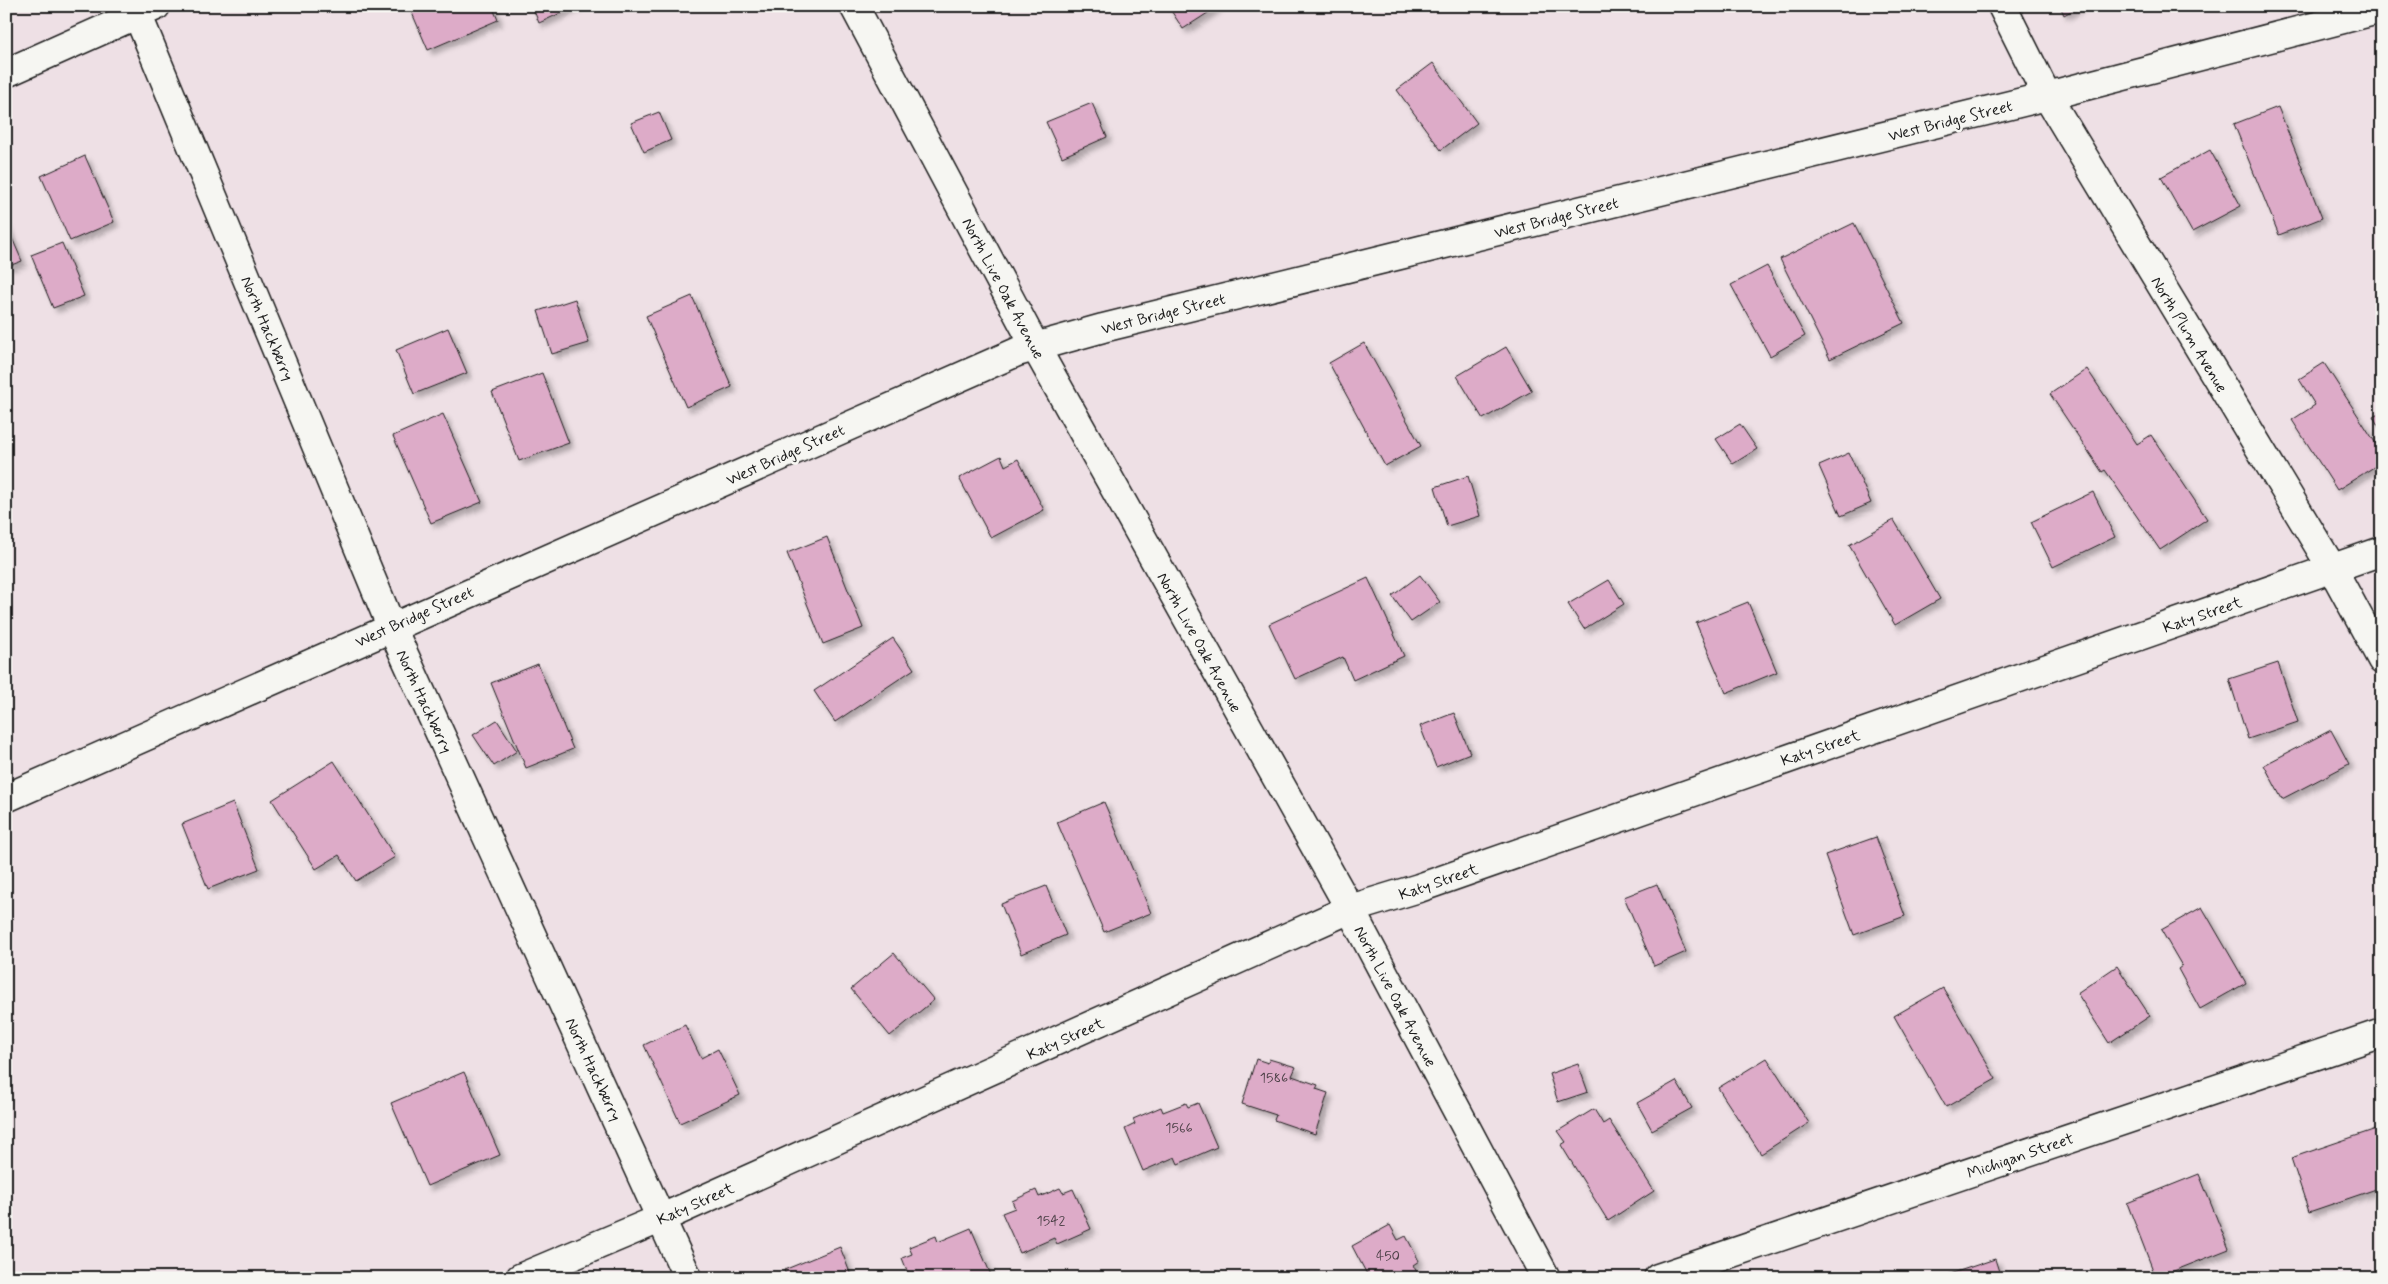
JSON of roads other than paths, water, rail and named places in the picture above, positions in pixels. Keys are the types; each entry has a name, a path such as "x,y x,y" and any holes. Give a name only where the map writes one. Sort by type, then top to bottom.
{"street":[{"name":"North Live Oak Avenue","path":"854,6 1036,348 1350,909 1546,1278"},
{"name":"North Plum Avenue","path":"2002,6 2047,96 2332,568 2382,660"},
{"path":"6,73 143,9"},
{"name":"North Hackberry","path":"143,9 391,626 688,1278"},
{"name":"West Bridge Street","path":"6,798 391,626 1008,356 1103,328 2047,96 2382,9"},
{"name":"Katy Street","path":"520,1278 662,1218 1350,909 1428,884 2382,551"},
{"name":"Michigan Street","path":"1658,1278 2382,1033"}]}
